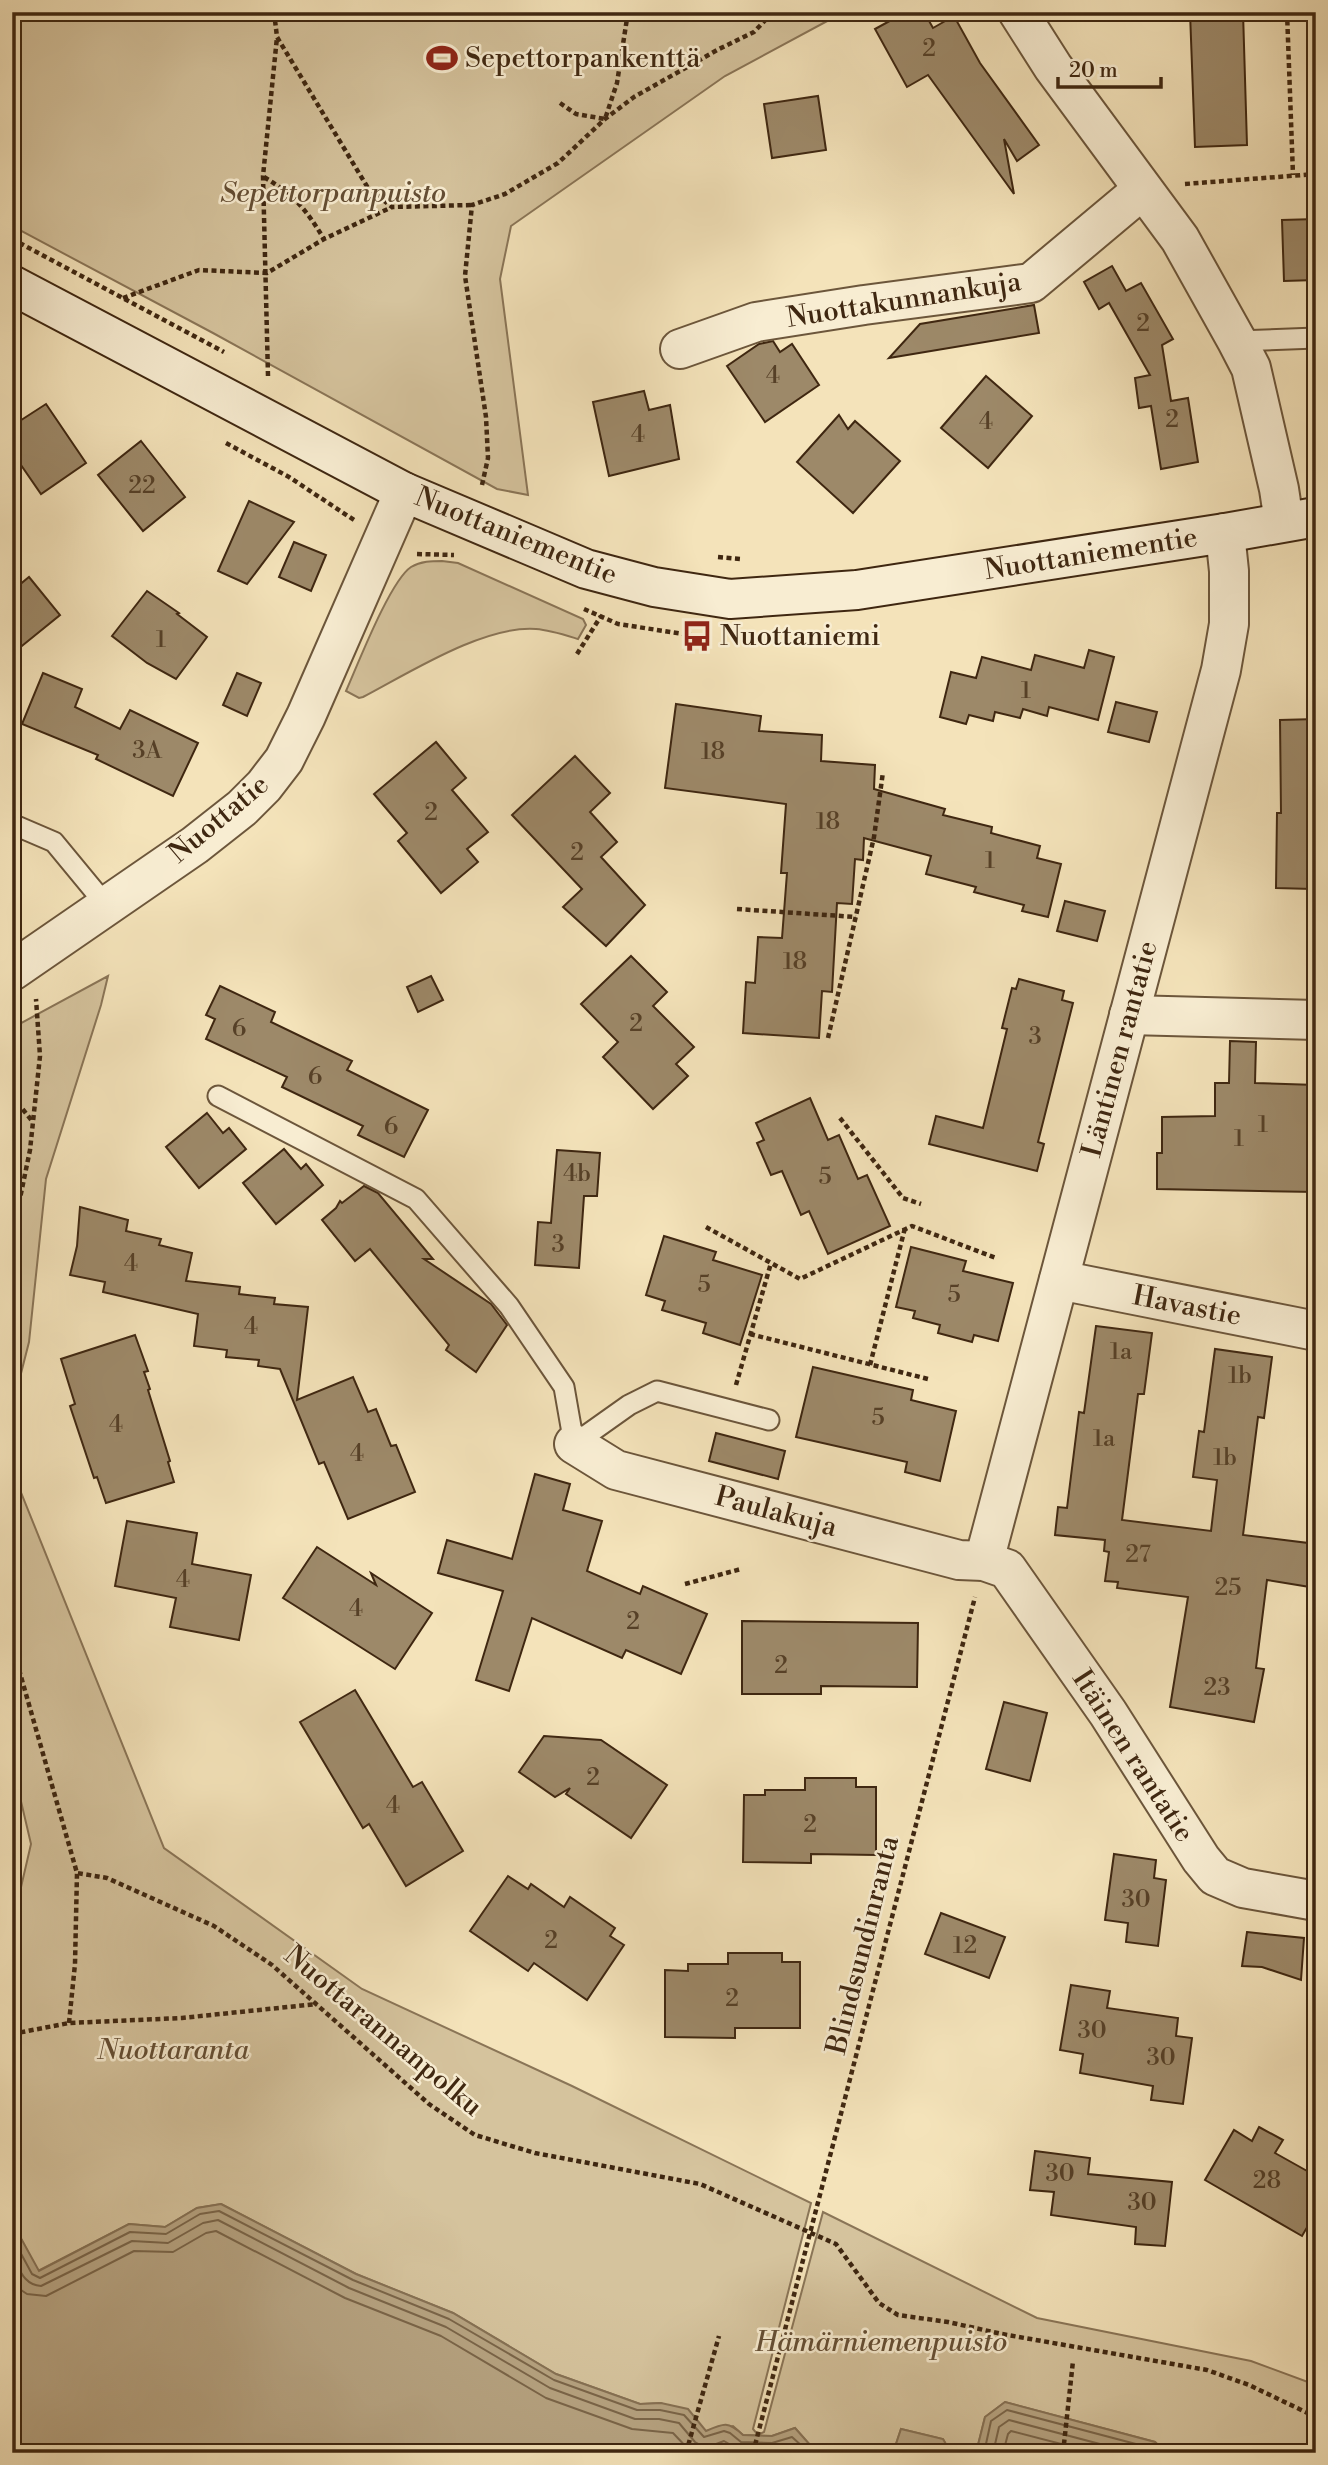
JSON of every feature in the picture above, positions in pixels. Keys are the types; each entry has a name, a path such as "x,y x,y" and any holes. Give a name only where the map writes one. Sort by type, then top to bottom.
{"street":[{"path":"1018,12 1053,67 1180,239 1237,341 1251,368 1300,519"},
{"name":"Nuottakunnankuja","path":"680,349 756,322 1031,283 1146,194"},
{"name":"Nuottaniementie","path":"12,285 404,492 586,569 654,587 730,599 857,590 1300,519"},
{"name":"Nuottatie","path":"20,965 195,845 242,808 264,786 284,760 306,716 404,492"},
{"name":"Läntinen rantatie","path":"984,1561 1221,670 1230,624 1225,533"},
{"path":"1129,1015 1316,1020"},
{"name":"Havastie","path":"1059,1280 1316,1331"},
{"name":"Paulakuja","path":"573,1444 616,1469 959,1559 984,1561"},
{"name":"Itäinen rantatie","path":"984,1561 1007,1569 1108,1713 1215,1876 1243,1888 1316,1901"}],"lane":[{"path":"1237,341 1316,338"},
{"path":"12,824 54,842 106,905"},
{"path":"218,1096 416,1199 509,1306 564,1387 573,1444 629,1405 657,1391 769,1420"}],"path":[{"path":"268,376 263,176 277,37 274,12"},
{"path":"605,119 617,83 628,12"},
{"path":"122,298 199,270 267,273 324,239 392,207 472,205 505,194 558,163 605,119 634,97 754,32 773,12"},
{"path":"1287,12 1293,175"},
{"path":"277,37 368,188 392,207"},
{"path":"560,103 576,114 605,119"},
{"path":"1146,194 1174,184 1316,174"},
{"path":"263,176 292,194 310,215 324,239"},
{"path":"472,205 465,276 486,431 488,458 481,490"},
{"name":"Nuottaniementie","path":"223,441 289,477 354,520 385,536"},
{"path":"715,557 754,560"},
{"path":"577,653 601,617"},
{"path":"828,1038 874,836 883,772"},
{"path":"737,909 856,917"},
{"path":"12,1237 30,1150 40,1056 35,978 20,965"},
{"path":"12,1096 33,1123"},
{"path":"840,1118 903,1198 921,1204"},
{"path":"706,1227 800,1279 912,1226 996,1258"},
{"path":"870,1365 905,1228"},
{"path":"729,1409 771,1263"},
{"path":"750,1334 929,1380"},
{"name":"Blindsundinranta","path":"753,2453 984,1561"},
{"path":"685,1584 741,1569"},
{"path":"12,1645 77,1873 75,1964 69,2023"},
{"name":"Nuottarannanpolku","path":"77,1873 107,1878 214,1926 272,1965 429,2104 475,2135 535,2153 700,2184 836,2244 879,2303 898,2315 1207,2370 1249,2385 1316,2417"},
{"path":"12,2034 69,2023 183,2018 318,2004"},
{"path":"686,2453 719,2336"},
{"path":"1063,2453 1073,2361"}],"green space":[{"name":"Sepettorpanpuisto","path":"12,12 844,12 725,76 511,226 500,279 528,495 497,489 12,226"},
{"path":"442,561 458,563 583,619 586,625 578,639 536,629 494,635 447,652 363,697 359,698 346,691 375,624 403,575 419,564"},
{"name":"Nuottaranta","path":"108,976 46,1179 29,1342 16,1393 16,1480 164,1848 362,1989 572,2086 811,2203 753,2429 758,2435 764,2432 823,2212 1037,2318 1251,2361 1316,2385 1316,2453 1166,2453 1155,2442 1005,2402 985,2417 976,2453 951,2453 943,2439 901,2429 893,2453 810,2453 811,2446 795,2428 772,2436 743,2435 733,2426 706,2431 661,2403 640,2404 556,2374 453,2313 356,2274 221,2204 197,2208 165,2227 129,2224 38,2271 12,2222 12,1926 31,1844 12,1763 12,1028"}],"water":[{"path":"221,2204 356,2274 453,2313 556,2374 640,2404 661,2403 688,2409 706,2431 726,2425 743,2435 772,2436 795,2428 811,2446 810,2453 12,2453 12,2222 39,2271 129,2224 165,2227 197,2208"},
{"path":"1005,2402 1155,2442 1166,2453 976,2453 985,2417"},
{"path":"901,2429 943,2439 951,2453 893,2453"}],"building":[{"path":"906,12 924,12 933,28 954,16 980,63 1039,145 1017,161 1004,139 1014,194 928,75 907,87 875,29"},
{"path":"1190,12 1243,12 1247,145 1195,147"},
{"path":"818,96 826,150 772,158 764,104"},
{"path":"1316,219 1316,280 1284,281 1282,220"},
{"path":"1112,266 1126,291 1141,283 1173,339 1162,345 1171,401 1188,398 1198,462 1161,469 1151,406 1139,408 1135,378 1150,375 1109,303 1099,309 1084,282"},
{"path":"1034,305 1039,333 889,358 920,324"},
{"path":"773,341 780,352 792,344 819,385 765,422 727,366 759,344"},
{"path":"986,376 1032,416 988,468 941,428"},
{"path":"644,391 649,410 670,405 679,459 609,476 593,402"},
{"path":"46,404 86,463 41,494 12,452 12,426"},
{"path":"839,415 848,429 855,421 900,461 853,513 797,462"},
{"path":"141,441 185,497 143,531 98,475"},
{"path":"249,501 294,522 247,584 218,571"},
{"path":"294,542 326,555 311,591 279,577"},
{"path":"29,577 60,615 12,654 12,591"},
{"path":"147,591 207,637 176,679 147,663 112,636"},
{"path":"1089,650 1114,657 1098,720 1049,707 1047,716 1023,709 1020,718 995,712 993,721 969,715 966,724 940,717 951,672 976,678 982,657 1031,670 1035,655 1084,668"},
{"path":"43,673 82,689 75,707 120,729 130,710 198,743 173,796 96,759 98,755 22,724"},
{"path":"237,673 261,683 247,716 223,705"},
{"path":"1116,702 1157,712 1149,742 1108,732"},
{"path":"676,704 761,716 759,731 822,735 821,761 875,765 874,789 945,809 943,815 992,827 991,833 1040,846 1037,858 1061,864 1048,917 1022,911 1024,905 974,892 976,887 926,874 931,856 864,838 863,860 855,859 852,904 837,903 832,992 822,991 819,1038 743,1033 746,982 755,983 758,937 782,938 787,873 781,873 786,804 665,788"},
{"path":"1316,719 1316,849 1313,849 1312,889 1276,888 1277,813 1281,813 1280,720"},
{"path":"436,742 466,778 452,790 488,832 467,849 478,862 441,893 398,841 407,833 374,794"},
{"path":"575,756 610,793 590,812 617,842 601,857 645,905 606,946 563,907 582,889 512,815"},
{"path":"1065,901 1105,911 1097,941 1057,931"},
{"path":"631,956 667,992 653,1006 694,1047 676,1064 688,1076 653,1109 603,1057 618,1042 581,1004"},
{"path":"431,976 443,1000 418,1012 407,987"},
{"path":"1019,979 1064,991 1062,1000 1073,1003 1038,1142 1044,1144 1037,1171 929,1144 936,1116 983,1128 1007,1029 1002,1028 1012,988 1016,989"},
{"path":"220,986 275,1012 271,1022 352,1061 347,1070 428,1110 404,1157 358,1135 363,1126 282,1087 287,1077 206,1039 215,1019 206,1015"},
{"path":"1230,1041 1256,1042 1255,1083 1316,1085 1316,1192 1157,1189 1157,1153 1162,1153 1162,1117 1215,1116 1215,1083 1229,1083"},
{"path":"810,1098 828,1140 839,1135 858,1179 867,1175 890,1226 828,1254 809,1211 801,1215 782,1171 771,1175 757,1143 764,1140 756,1123"},
{"path":"207,1113 223,1133 229,1128 246,1149 199,1188 166,1147"},
{"path":"284,1149 301,1169 306,1164 323,1185 276,1224 243,1183"},
{"path":"557,1150 600,1153 597,1196 584,1196 579,1268 535,1265 538,1222 551,1223"},
{"path":"364,1186 378,1193 433,1259 424,1259 491,1304 507,1325 476,1372 446,1350 449,1345 370,1249 355,1261 322,1220 340,1201 342,1203"},
{"path":"80,1207 128,1220 126,1231 161,1239 159,1245 192,1253 186,1281 240,1287 239,1294 275,1298 274,1304 308,1307 297,1400 353,1377 368,1412 376,1409 391,1446 396,1445 415,1492 348,1519 324,1462 319,1464 280,1369 258,1366 259,1360 226,1357 227,1350 194,1346 198,1314 103,1292 105,1282 70,1275 77,1246"},
{"path":"664,1236 716,1252 713,1260 762,1275 740,1345 703,1333 706,1323 662,1310 665,1301 646,1295"},
{"path":"911,1247 966,1261 963,1271 1013,1283 998,1341 974,1335 972,1342 938,1333 940,1325 913,1318 915,1311 896,1307"},
{"path":"1096,1326 1152,1333 1144,1394 1138,1394 1122,1520 1211,1531 1217,1480 1193,1477 1199,1431 1204,1432 1215,1349 1272,1357 1264,1418 1258,1417 1243,1535 1316,1544 1316,1588 1267,1580 1256,1668 1264,1669 1254,1722 1170,1707 1188,1597 1117,1588 1118,1582 1105,1581 1109,1552 1104,1551 1105,1540 1055,1535 1058,1507 1067,1508 1079,1412 1084,1413"},
{"path":"135,1335 148,1371 144,1372 150,1389 148,1390 174,1482 106,1503 97,1477 94,1478 70,1406 75,1404 61,1359"},
{"path":"813,1367 913,1390 911,1400 956,1411 940,1481 905,1472 907,1462 796,1437"},
{"path":"716,1433 785,1451 778,1479 709,1461"},
{"path":"535,1474 570,1484 563,1510 602,1521 587,1571 640,1594 643,1586 707,1614 681,1674 626,1650 622,1658 532,1618 509,1691 476,1680 503,1591 438,1573 447,1540 512,1559"},
{"path":"127,1521 197,1533 192,1564 251,1575 239,1640 170,1627 176,1598 115,1586"},
{"path":"317,1547 376,1585 371,1573 432,1613 395,1669 283,1598"},
{"path":"742,1621 918,1623 917,1687 821,1686 821,1694 742,1694"},
{"path":"355,1690 413,1787 422,1782 463,1851 406,1886 369,1824 363,1828 300,1722"},
{"path":"1004,1702 1047,1713 1030,1781 986,1769"},
{"path":"544,1736 601,1740 667,1785 631,1838 566,1794 570,1788 555,1797 519,1772"},
{"path":"805,1778 856,1778 856,1787 876,1787 876,1855 811,1854 811,1863 743,1862 744,1795 765,1795 765,1790 805,1790"},
{"path":"1114,1854 1156,1860 1154,1878 1166,1880 1158,1946 1126,1942 1128,1923 1105,1920"},
{"path":"508,1876 528,1889 531,1884 564,1907 570,1897 615,1928 610,1936 624,1945 587,2000 534,1963 528,1971 470,1931"},
{"path":"941,1913 1005,1937 989,1978 925,1954"},
{"path":"1247,1932 1304,1938 1301,1980 1262,1967 1242,1966"},
{"path":"728,1953 782,1953 782,1962 800,1962 800,2028 735,2028 735,2038 665,2037 665,1970 688,1971 688,1964 728,1964"},
{"path":"1071,1985 1110,1991 1107,2008 1178,2018 1176,2036 1192,2038 1183,2104 1151,2100 1153,2086 1080,2073 1083,2054 1060,2050"},
{"path":"1259,2127 1283,2140 1275,2153 1316,2176 1316,2212 1302,2236 1205,2180 1234,2130 1252,2141"},
{"path":"1035,2151 1090,2158 1088,2174 1172,2182 1165,2246 1135,2244 1136,2227 1051,2215 1054,2192 1030,2190"}],"place":[{"name":"Sepettorpankenttä","path":"442,58"},
{"name":"Nuottaniemi","path":"697,636"}],"park label":[{"name":"Hämärniemenpuisto","path":"881,2342"}]}
